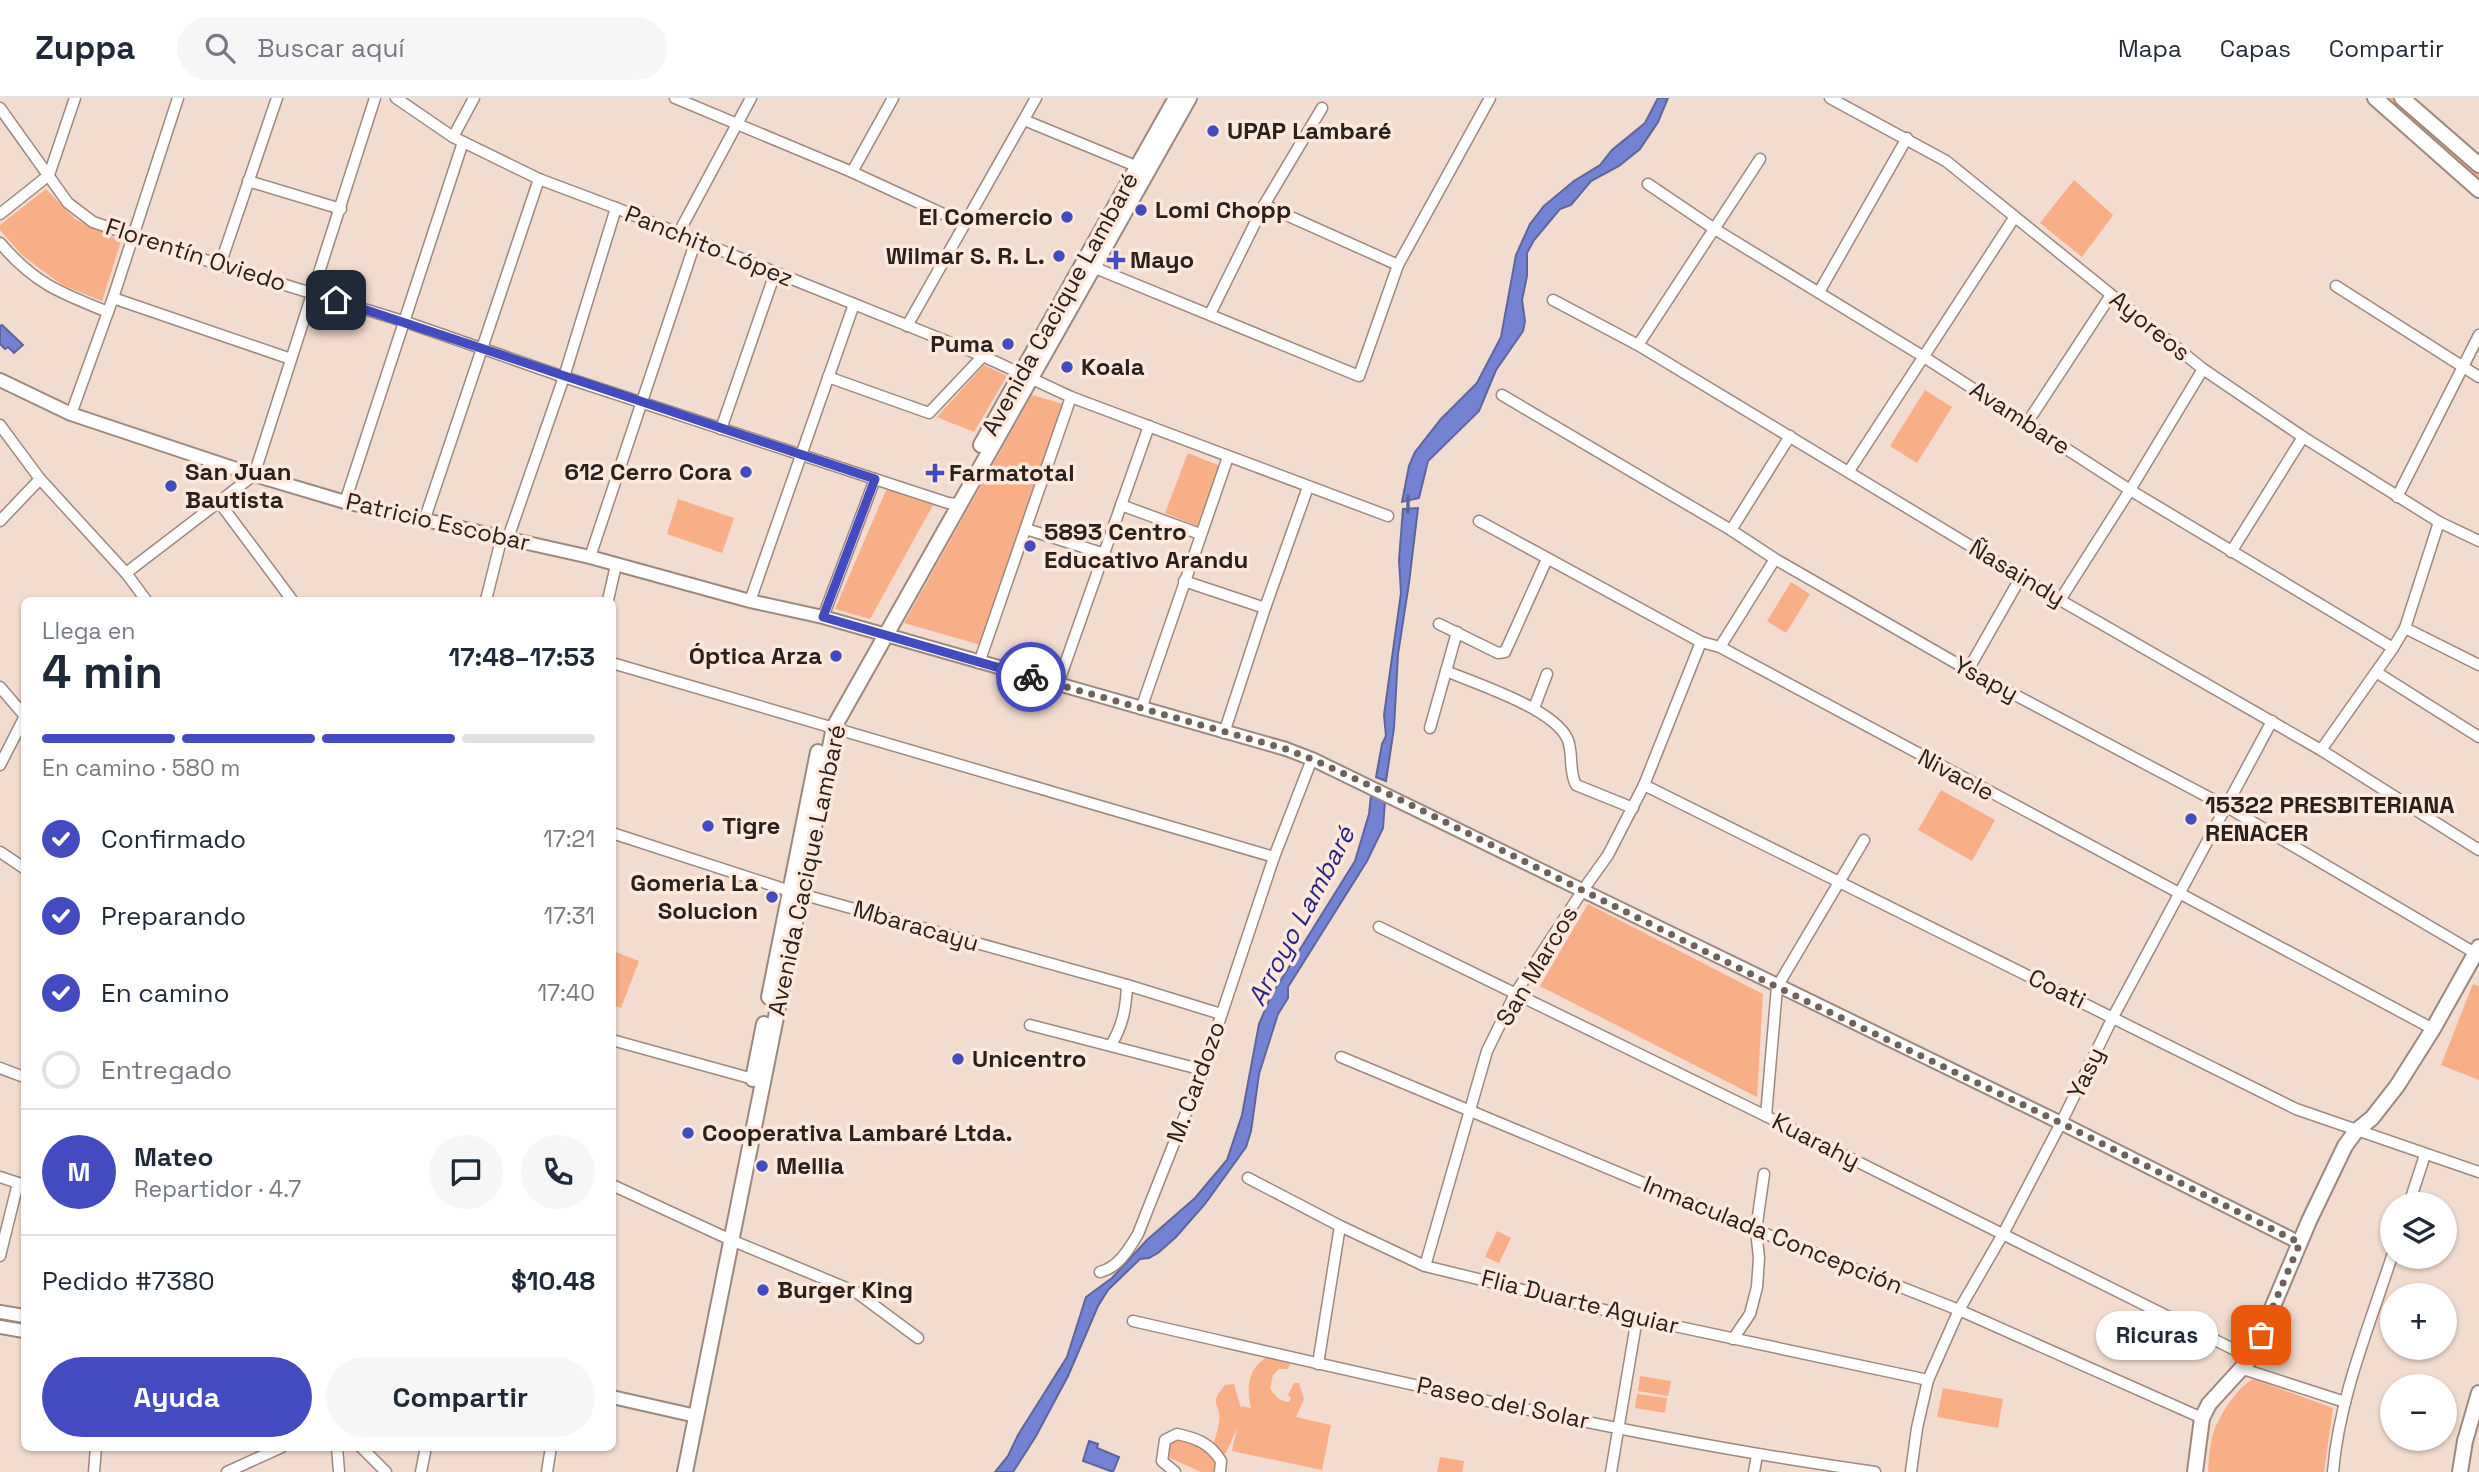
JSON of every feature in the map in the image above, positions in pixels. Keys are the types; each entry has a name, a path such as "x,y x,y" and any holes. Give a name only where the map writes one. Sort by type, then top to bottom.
{"main road":[{"name":"Avenida Cacique Lambaré","path":"1143,169 1176,98"},
{"name":"Avenida Cacique Lambaré","path":"675,1472 691,1414 829,726 1143,169 1189,98"},
{"path":"2375,98 2479,190"},
{"path":"2402,98 2479,165"},
{"path":"2195,1472 2202,1418 2208,1404 2247,1364 2345,1146 2397,1086 2433,1029 2477,950"},
{"path":"2460,1472 2465,1441 2479,1393"},
{"name":"Avenida Cacique Lambaré","path":"685,1472 691,1414"}],"street":[{"path":"0,214 49,175 75,98"},
{"path":"71,414 134,236 178,98"},
{"path":"220,265 277,98"},
{"path":"126,573 254,475 375,98"},
{"name":"Panchito López","path":"396,98 453,137 539,179 983,356 1071,397 1388,516"},
{"path":"453,137 474,98"},
{"path":"675,98 737,122 965,224"},
{"path":"678,234 751,98"},
{"path":"852,172 893,98"},
{"path":"907,326 1036,98"},
{"path":"1088,265 1359,376 1398,265 1490,98"},
{"name":"Ayoreos","path":"1830,98 1946,161 2203,369 2397,497 2439,522 2479,541"},
{"name":"Florentín Oviedo","path":"0,108 68,203 93,222 954,503"},
{"path":"1210,314 1264,205 1322,108"},
{"path":"1024,120 1143,169"},
{"path":"1819,292 1907,138"},
{"path":"345,502 463,142"},
{"path":"1638,345 1760,159"},
{"path":"424,521 539,179"},
{"path":"248,181 341,209"},
{"name":"Avambare","path":"1648,184 1713,228 1924,357 2130,490 2393,649"},
{"path":"1264,205 1398,265"},
{"path":"487,597 505,537 564,377 616,208"},
{"path":"1849,471 2014,218"},
{"path":"590,557 696,240"},
{"path":"0,243 37,279 56,291 108,312"},
{"path":"721,429 775,273"},
{"path":"2336,286 2479,377"},
{"path":"2027,423 2111,295"},
{"path":"113,298 291,359"},
{"name":"Ñasaindy","path":"1552,300 1638,345 2060,600 2321,750 2479,850"},
{"path":"750,601 854,304"},
{"path":"2397,497 2479,335"},
{"path":"828,377 929,413 983,356"},
{"path":"2060,600 2203,369"},
{"name":"Patricio Escobar","path":"0,381 71,414 254,475 345,502 590,557 750,601 823,617 1286,749 1399,799 2300,1243"},
{"name":"Ysapy","path":"1502,396 1731,530 1775,559 1968,670 2227,807 2477,950"},
{"path":"979,663 1071,397"},
{"path":"0,425 40,479 126,573 144,597"},
{"path":"1058,684 1149,426"},
{"path":"1731,530 1790,436"},
{"path":"2231,552 2303,437"},
{"path":"1141,709 1228,457"},
{"path":"0,522 40,479"},
{"path":"823,617 875,479"},
{"path":"1224,733 1308,487"},
{"path":"219,502 290,597"},
{"path":"1121,505 1200,534"},
{"name":"Nivacle","path":"1479,521 1701,642 1720,648 2433,1029"},
{"path":"2321,750 2405,628 2439,522"},
{"path":"1026,528 1105,554"},
{"path":"1439,624 1498,653 1505,652 1547,559"},
{"path":"1720,648 1775,559"},
{"path":"609,597 616,565"},
{"path":"1968,670 2022,575"},
{"path":"1184,581 1265,608"},
{"path":"2405,628 2479,665"},
{"path":"1430,728 1457,632"},
{"name":"San Marcos","path":"1425,1266 1487,1051 1515,994 1608,855 1633,808 1701,642"},
{"path":"616,664 1274,856"},
{"path":"1446,671 1534,708 1560,726 1569,741 1572,777 1576,785 1633,808"},
{"path":"2376,672 2479,737"},
{"path":"1534,708 1547,674"},
{"path":"0,687 21,713"},
{"name":"Yasy","path":"1911,1472 1928,1380 1959,1310 2003,1234 2113,1017 2272,721"},
{"path":"0,765 21,723"},
{"name":"M. Cardozo","path":"1100,1272 1114,1265 1138,1234 1203,1070 1274,856 1312,759"},
{"name":"Coati","path":"1644,785 2296,1109 2479,1172"},
{"name":"Mbaracayu","path":"616,834 796,892 1221,1014"},
{"path":"1766,1116 1777,987 1864,840"},
{"path":"0,852 21,866"},
{"name":"Kuarahy","path":"1379,927 2003,1234 2247,1364 2345,1402"},
{"path":"1111,1045 1120,1030 1126,1007 1127,985"},
{"path":"1030,1025 1203,1070"},
{"path":"616,1041 758,1080"},
{"name":"Inmaculada Concepción","path":"1341,1057 1756,1230 1959,1310 2202,1418"},
{"path":"0,1068 21,1076"},
{"path":"2413,1192 2425,1155"},
{"path":"1733,1339 1749,1314 1757,1287 1759,1258 1756,1230 1764,1174"},
{"path":"0,1177 21,1184 0,1256"},
{"name":"Flia Duarte Aguiar","path":"1248,1178 1425,1266 1637,1318 1928,1380"},
{"path":"616,1187 727,1238 856,1292 918,1338"},
{"path":"1318,1364 1340,1226"},
{"path":"2333,1472 2336,1442 2345,1402 2388,1269"},
{"path":"0,1312 21,1316"},
{"path":"1611,1472 1637,1318"},
{"name":"Paseo del Solar","path":"1133,1321 1318,1364 1618,1428 1757,1455 1875,1472"},
{"path":"0,1327 21,1330"},
{"path":"616,1398 691,1414"},
{"path":"1175,1472 1162,1461 1162,1452 1166,1440 1177,1434 1208,1444 1221,1461 1220,1472"},
{"path":"94,1472 96,1451"},
{"path":"227,1472 273,1451"},
{"path":"337,1451 339,1472"},
{"path":"365,1451 386,1472"},
{"path":"421,1472 425,1451"},
{"path":"547,1472 550,1451"},
{"path":"1754,1472 1757,1455"}],"shaded area":[{"path":"2387,98 2394,98 2479,174 2479,182"},
{"path":"2074,180 2113,215 2082,257 2040,223"},
{"path":"46,189 75,219 121,241 102,301 62,285 22,255 0,230 0,225"},
{"path":"984,365 1007,376 974,432 937,417"},
{"path":"1925,390 1952,407 1917,463 1890,446"},
{"path":"1032,395 1063,404 981,645 904,623"},
{"path":"1188,453 1220,466 1197,526 1165,513"},
{"path":"887,488 933,505 870,619 835,609"},
{"path":"678,499 734,518 722,553 667,534"},
{"path":"1791,582 1810,594 1786,633 1767,621"},
{"path":"1941,790 1995,820 1972,861 1918,830"},
{"path":"1588,904 1763,994 1757,1097 1540,986"},
{"path":"616,952 639,961 621,1008 616,1006"},
{"path":"2473,984 2479,986 2479,1080 2441,1065"},
{"path":"1497,1231 1511,1238 1499,1263 1485,1257"},
{"path":"1269,1356 1290,1364 1288,1369 1279,1369 1273,1375 1270,1389 1274,1394 1289,1402 1291,1398 1288,1395 1294,1383 1299,1383 1304,1399 1296,1417 1331,1425 1322,1470 1232,1451 1237,1428 1226,1453 1220,1455 1215,1472 1201,1472 1166,1456 1168,1443 1174,1436 1195,1443 1206,1451 1211,1450 1218,1425 1216,1401 1220,1392 1225,1385 1234,1384 1241,1408 1251,1408 1250,1378 1262,1360"},
{"path":"1640,1376 1671,1381 1668,1396 1638,1391"},
{"path":"2253,1379 2333,1408 2324,1472 2208,1472 2214,1430 2233,1397"},
{"path":"1943,1388 2003,1399 1998,1428 1937,1417"},
{"path":"1637,1394 1667,1398 1665,1413 1635,1408"},
{"path":"1440,1457 1464,1461 1462,1472 1437,1472"}],"water":[{"path":"1658,98 1668,98 1658,122 1640,149 1619,166 1591,181 1571,205 1560,209 1534,240 1527,253 1527,276 1522,300 1525,321 1523,331 1496,370 1479,411 1428,461 1419,498 1402,502 1409,466 1415,452 1441,419 1477,383 1501,337 1516,255 1530,224 1544,206 1574,181 1600,165 1612,150 1645,123"},
{"path":"2,325 23,345 14,353 0,344"},
{"path":"1418,508 1398,654 1394,728 1386,781 1376,777 1386,736 1384,715 1401,593 1399,560 1403,509"},
{"path":"1371,795 1385,801 1383,828 1367,861 1288,987 1288,998 1278,1014 1259,1074 1251,1131 1246,1147 1205,1204 1176,1237 1158,1253 1140,1259 1108,1290 1098,1306 1068,1376 1036,1436 1013,1472 995,1472 1008,1456 1018,1435 1067,1357 1086,1297 1112,1278 1147,1240 1195,1198 1227,1160 1242,1115 1259,1024 1271,996 1355,861 1369,814"},
{"path":"1089,1441 1098,1444 1097,1448 1119,1457 1113,1472 1083,1461"}],"waterway":[{"name":"Arroyo Lambaré","path":"1408,496 1408,512"}],"way so far":[{"path":"1031,677 1286,749 1312,759 2061,1123 2300,1243 2261,1335"}],"place":[{"name":"UPAP Lambaré","path":"1213,131"},
{"name":"Lomi Chopp","path":"1141,210"},
{"name":"El Comercio","path":"1067,217"},
{"name":"Wilmar S. R. L.","path":"1059,256"},
{"name":"Mayo","path":"1116,260"},
{"name":"Puma","path":"1008,344"},
{"name":"Koala","path":"1067,367"},
{"name":"612 Cerro Cora","path":"746,472"},
{"name":"Farmatotal","path":"935,473"},
{"name":"San Juan Bautista","path":"171,486"},
{"name":"5893 Centro Educativo Arandu","path":"1030,546"},
{"name":"Óptica Arza","path":"836,656"},
{"name":"15322 PRESBITERIANA RENACER","path":"2191,819"},
{"name":"Tigre","path":"708,826"},
{"name":"Gomeria La Solucion","path":"772,897"},
{"name":"Unicentro","path":"958,1059"},
{"name":"Cooperativa Lambaré Ltda.","path":"688,1133"},
{"name":"Mellia","path":"762,1166"},
{"name":"Burger King","path":"763,1290"},
{"name":"Ricuras","path":"2261,1335"}],"route":[{"path":"336,300 875,479 823,617 1031,677"}]}
